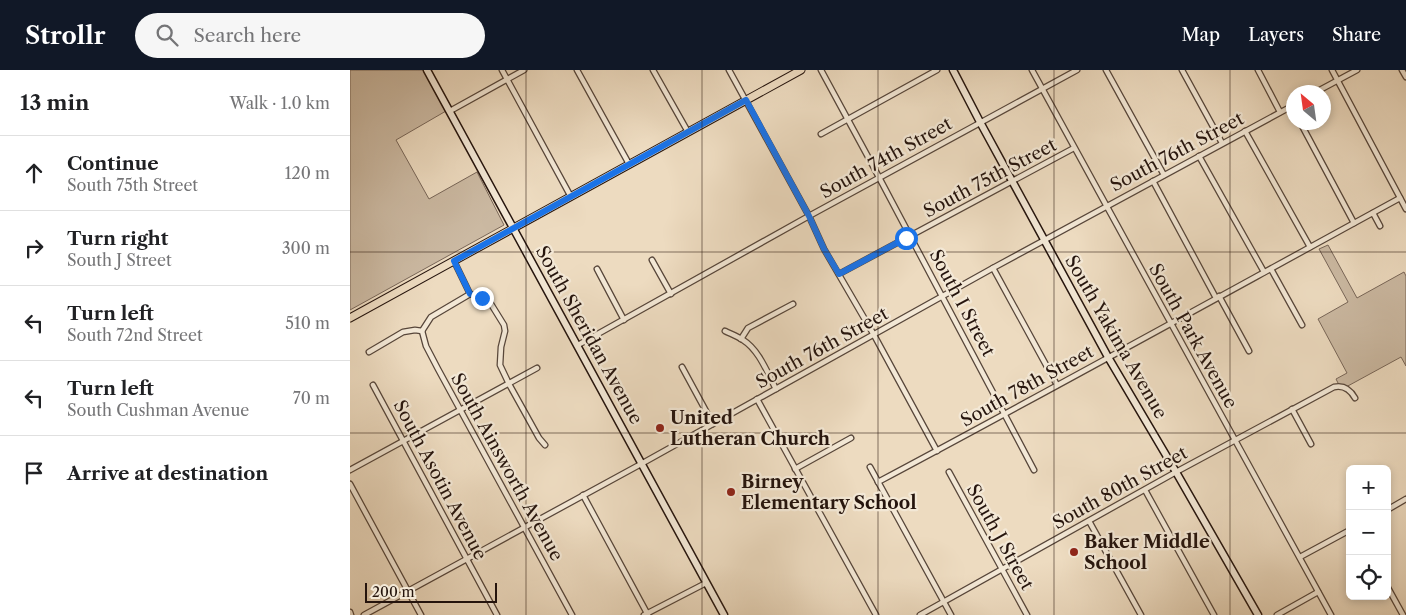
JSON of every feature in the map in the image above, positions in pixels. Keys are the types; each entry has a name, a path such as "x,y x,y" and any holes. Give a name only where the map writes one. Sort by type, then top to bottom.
{"main road":[{"name":"South Sheridan Avenue","path":"427,70 724,615"},
{"path":"350,318 801,70"},
{"name":"South Yakima Avenue","path":"953,70 1108,357 1258,615"}],"street":[{"path":"502,70 571,197"},
{"path":"450,111 524,70"},
{"path":"577,70 629,164"},
{"path":"654,70 688,132"},
{"path":"729,70 809,216 824,249 874,335 937,451"},
{"name":"South I Street","path":"821,70 1034,470"},
{"path":"821,134 937,70"},
{"name":"South Park Avenue","path":"1032,70 1331,615"},
{"name":"South 74th Street","path":"578,346 879,177 1077,70"},
{"path":"1106,70 1164,175"},
{"path":"1182,70 1222,143"},
{"path":"1258,70 1280,112"},
{"path":"1332,70 1406,209"},
{"path":"1330,85 1357,70"},
{"path":"1402,70 1406,77"},
{"name":"South 76th Street","path":"364,615 641,464 1153,180 1286,110"},
{"path":"1304,130 1354,223"},
{"path":"1245,131 1310,247"},
{"name":"South 75th Street","path":"839,274 1074,148"},
{"path":"1199,156 1264,272"},
{"path":"1153,180 1249,351"},
{"name":"South 78th Street","path":"878,482 1005,415 1400,198"},
{"path":"1373,213 1380,226"},
{"path":"652,260 670,294"},
{"path":"454,261 470,294 482,298 491,304 504,325 505,331 500,365 539,438 545,445"},
{"path":"993,268 1057,386"},
{"path":"1271,268 1302,325"},
{"path":"597,269 624,320"},
{"path":"369,352 403,332 415,330 422,332 431,317 470,294"},
{"path":"741,339 748,328 793,304"},
{"path":"724,331 741,339 750,346 776,389"},
{"name":"South Ainsworth Avenue","path":"422,332 426,346 572,615"},
{"path":"682,367 713,424"},
{"path":"350,470 537,368"},
{"name":"South Asotin Avenue","path":"373,385 497,615"},
{"name":"South 80th Street","path":"920,615 1234,440 1334,387 1346,388 1355,398"},
{"path":"757,400 876,615"},
{"path":"1292,409 1311,444"},
{"path":"795,468 851,438"},
{"path":"870,468 951,615"},
{"name":"South J Street","path":"949,472 1026,615"},
{"path":"350,484 421,615"},
{"path":"1145,490 1214,615"},
{"path":"583,495 646,614 706,583"},
{"path":"1391,508 1406,499"},
{"path":"1089,521 1141,615"},
{"path":"1300,557 1346,532"},
{"path":"1277,615 1318,592"},
{"path":"1391,593 1403,615"}],"shaded area":[{"path":"350,70 423,70 446,111 396,140 429,199 477,172 504,225 350,310"},
{"path":"1328,245 1357,298 1404,272 1406,276 1406,366 1401,357 1346,387 1339,385 1336,379 1347,373 1318,319 1348,302 1319,249"}],"place":[{"name":"United Lutheran Church","path":"660,428"},
{"name":"Birney Elementary School","path":"731,492"},
{"name":"Baker Middle School","path":"1074,552"}],"route":[{"path":"482,298 470,294 454,261 746,100 839,274 906,238"}]}
